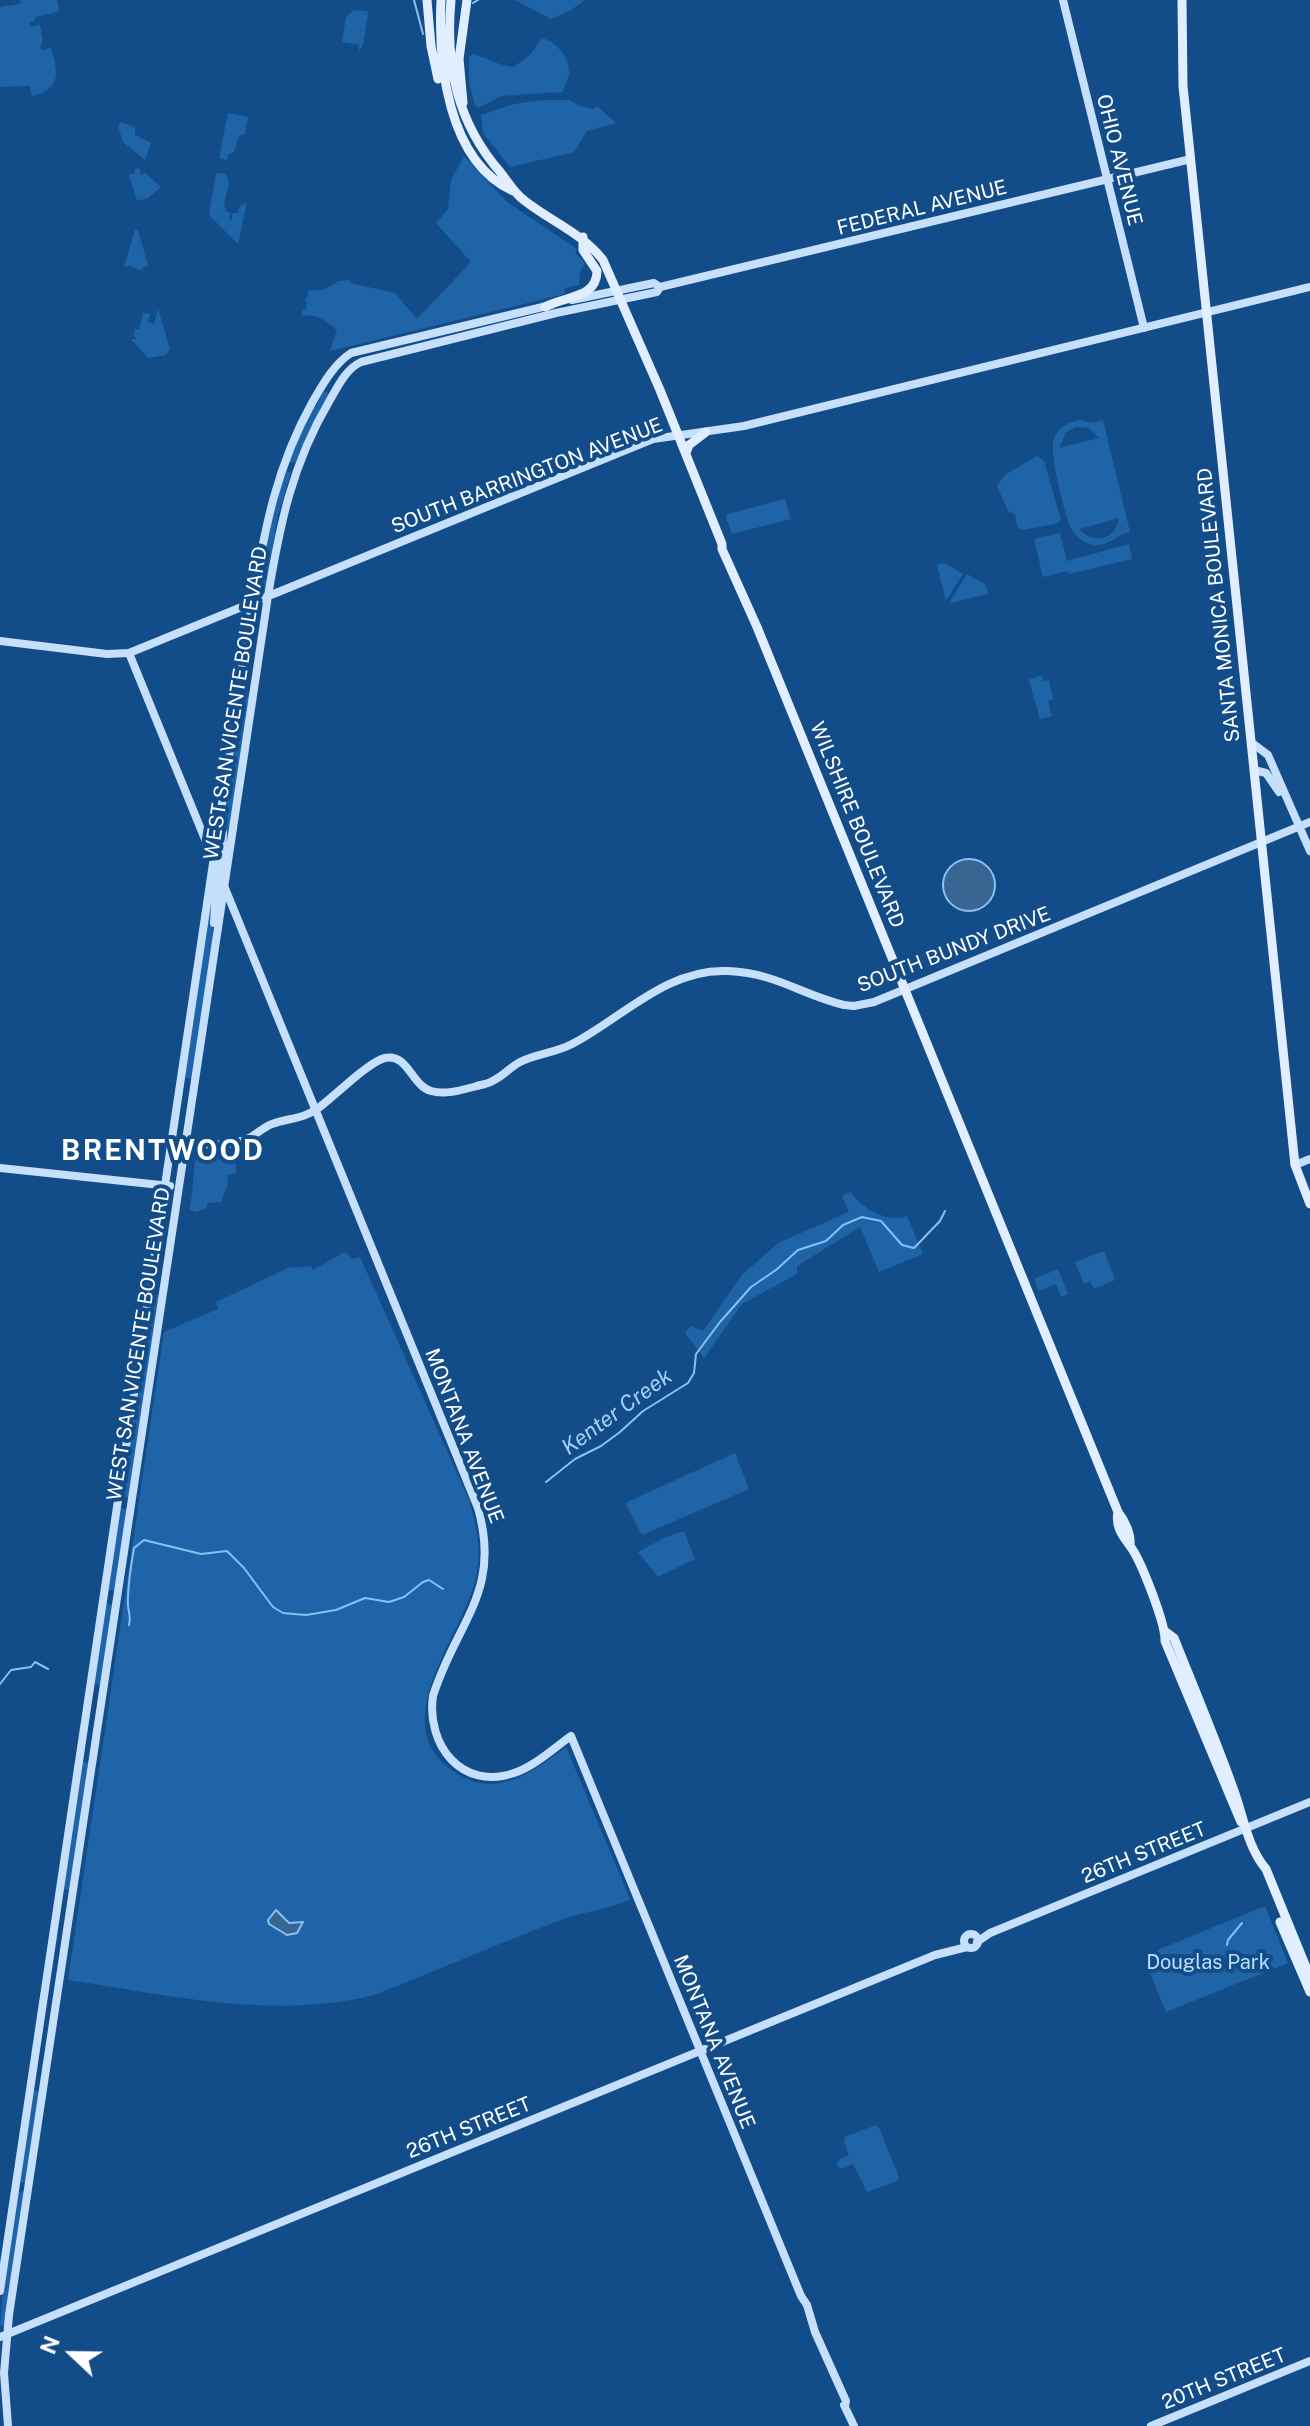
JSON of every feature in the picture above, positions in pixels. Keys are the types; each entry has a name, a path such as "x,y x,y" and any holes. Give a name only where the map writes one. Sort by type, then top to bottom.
{"main road":[{"path":"427,0 431,46 442,94 457,131 468,147"},
{"name":"WILSHIRE BOULEVARD","path":"441,0 440,38 444,79 454,117 468,147 487,173 500,185 513,191"},
{"name":"WILSHIRE BOULEVARD","path":"451,0 451,68 464,115 483,151 513,191 531,206 583,237 603,260 618,294 711,512 722,549 757,627 1131,1539 1130,1545 1166,1632 1167,1647 1238,1817 1246,1828 1260,1863 1266,1869 1310,1992"},
{"path":"464,115 459,59 467,0"},
{"name":"SANTA MONICA BOULEVARD","path":"1182,0 1182,62 1191,159 1295,1165 1310,1204"},
{"path":"545,307 583,294 596,282 596,266 583,250 583,237"},
{"path":"686,453 689,445 706,432"},
{"name":"WILSHIRE BOULEVARD","path":"1287,1930 1310,1977"}],"street":[{"name":"OHIO AVENUE","path":"1063,0 1144,328"},
{"name":"FEDERAL AVENUE","path":"618,294 657,292 660,287 1191,159"},
{"name":"SOUTH BARRINGTON AVENUE","path":"0,641 107,654 129,653 644,443 761,422 1310,287"},
{"name":"WEST SAN VICENTE BOULEVARD","path":"0,2291 252,602 262,543 282,465 326,380 340,361 351,353 545,307 618,294"},
{"name":"WEST SAN VICENTE BOULEVARD","path":"8,2426 3,2336 268,596 287,495 305,447 343,378 354,365 618,294"},
{"path":"326,380 334,382 343,378"},
{"path":"318,393 327,389 332,397"},
{"path":"262,543 260,582 268,596"},
{"path":"252,602 261,616 257,639 258,664"},
{"name":"MONTANA AVENUE","path":"129,653 484,1528 487,1553 482,1583 437,1684 431,1709 435,1735 456,1765 488,1777 520,1771 571,1736 807,2305 836,2390 854,2426"},
{"path":"1252,743 1268,755 1310,851"},
{"path":"1254,770 1266,773 1289,807"},
{"path":"224,800 221,866 224,886"},
{"name":"SOUTH BUNDY DRIVE","path":"186,1141 209,1145 232,1144 272,1124 297,1119 316,1109 385,1058 404,1062 417,1084 434,1092 489,1083 524,1060 553,1053 574,1043 669,985 707,972 731,971 764,976 832,1002 854,1006 905,991 1310,822"},
{"path":"214,860 218,879 214,930 216,946"},
{"path":"176,1123 180,1137 186,1141"},
{"path":"171,1152 186,1141"},
{"path":"1295,1165 1310,1159"},
{"path":"0,1168 179,1187"},
{"name":"26TH STREET","path":"3,2336 965,1944 968,1935 976,1939 1310,1802"},
{"name":"20TH STREET","path":"1151,2426 1310,2361"}],"green space":[{"path":"21,0 57,0 59,9 35,17 35,21 29,23 31,27 40,25 43,40 40,47 42,50 51,48 56,72 49,89 32,96 30,86 0,87 0,7 20,4"},
{"path":"515,0 585,0 551,19"},
{"path":"354,10 367,11 368,14 363,45 359,51 359,45 342,42 346,17"},
{"path":"542,38 557,46 567,61 569,75 563,92 501,96 478,108 469,81 469,57 473,54 514,67 531,54"},
{"path":"570,100 579,106 594,109 597,106 616,123 587,131 574,152 510,167 483,133 481,115 514,104"},
{"path":"228,113 248,117 245,134 239,136 234,152 228,155 227,160 219,158"},
{"path":"121,122 135,127 135,135 151,143 145,160 123,142 118,126"},
{"path":"464,156 507,202 577,249 575,253 585,263 579,285 564,288 565,294 330,351 337,330 316,317 301,317 303,310 306,310 309,290 323,290 339,281 350,280 350,283 395,293 417,319 471,262 436,223 448,209 451,180"},
{"path":"139,168 141,176 145,173 161,187 148,198 137,201 129,175"},
{"path":"216,173 226,174 229,183 224,206 227,210 222,210 230,213 229,220 232,213 238,213 240,206 247,202 238,244 209,215"},
{"path":"135,230 138,230 148,265 142,268 143,271 124,267"},
{"path":"158,309 170,349 166,355 148,358 131,339 137,339 133,335 135,329 139,329 143,313 150,314 148,322 154,324"},
{"path":"324,391 330,394 295,463 288,462 297,438"},
{"path":"1080,420 1093,423 1103,420 1130,532 1101,545 1082,540 1068,522 1054,459 1054,437 1067,424","holes":["1076,427 1089,428 1099,438 1059,448 1066,432","1119,518 1113,532 1103,538 1091,537 1079,529"]},
{"path":"1037,456 1044,461 1061,520 1022,530 1017,526 1015,514 1008,511 997,486 1005,475"},
{"path":"284,470 291,473 278,515 265,590 262,567"},
{"path":"785,499 791,519 732,534 726,517 728,514"},
{"path":"1060,533 1067,561 1129,544 1132,559 1043,577 1034,539"},
{"path":"945,563 963,574 946,601 937,565"},
{"path":"967,574 986,585 988,594 949,603"},
{"path":"1042,675 1043,681 1049,680 1053,699 1048,701 1052,716 1040,719 1028,677 1032,679"},
{"path":"244,684 250,697 225,864 226,802"},
{"path":"214,884 212,945 192,1079 185,1077"},
{"path":"201,1156 221,1159 235,1156 236,1173 227,1175 228,1184 221,1202 208,1203 206,1208 196,1212 189,1210 195,1161"},
{"path":"851,1192 862,1204 883,1216 907,1216 923,1254 879,1272 860,1227 797,1266 797,1274 742,1304 704,1358 685,1333 691,1326 703,1331 742,1275 778,1243 849,1212 842,1196"},
{"path":"1104,1251 1115,1280 1094,1289 1090,1281 1084,1284 1075,1262"},
{"path":"345,1252 353,1259 360,1257 469,1500 476,1529 479,1558 476,1578 432,1682 426,1709 426,1734 437,1756 461,1776 490,1784 503,1783 529,1772 566,1747 630,1899 518,1936 377,1994 339,2002 300,2005 222,2003 68,1980 164,1332 218,1309 216,1302 288,1268 311,1266 313,1270"},
{"path":"1058,1269 1068,1294 1061,1297 1056,1284 1039,1291 1034,1279"},
{"path":"152,1294 160,1295 129,1498 122,1496"},
{"path":"735,1453 749,1489 642,1535 625,1503"},
{"path":"120,1508 128,1509 115,1591 108,1590"},
{"path":"684,1531 695,1559 658,1577 638,1552"},
{"path":"106,1604 113,1605 101,1685 94,1684"},
{"path":"82,1762 89,1763 70,1890 62,1889"},
{"name":"Douglas Park","path":"1265,1906 1288,1963 1166,2012 1143,1956"},
{"path":"33,2090 40,2091 27,2182 19,2183"},
{"path":"876,2125 899,2177 897,2181 867,2192 853,2164 842,2169 836,2165 849,2155 845,2137"},
{"path":"25,2191 5,2327 0,2326 3,2284 17,2192"}],"shaded area":[{"path":"969,859 987,867 995,885 987,903 969,911 951,903 943,885 951,867"},
{"path":"276,1910 289,1923 303,1922 297,1933 287,1935 269,1924 268,1920"}],"waterway":[{"path":"414,0 423,34"},
{"path":"473,3 478,0"},
{"name":"Kenter Creek","path":"546,1482 575,1459 601,1446 643,1411 688,1383 694,1373 696,1354 720,1322 751,1287 798,1250 826,1241 843,1225 862,1217 881,1221 902,1245 914,1248 940,1221 945,1211"},
{"name":"Kenter Creek","path":"129,1625 128,1592 134,1548 144,1540 201,1554 227,1551 273,1607 283,1613 306,1615 336,1610 365,1598 389,1602 404,1597 429,1580 443,1589"},
{"name":"Kenter Creek","path":"0,1684 11,1670 31,1667 35,1662 48,1669"},
{"path":"1227,1945 1242,1923"},
{"path":"1235,1960 1256,1967"}],"district":[{"name":"BRENTWOOD","path":"163,1151"}]}
